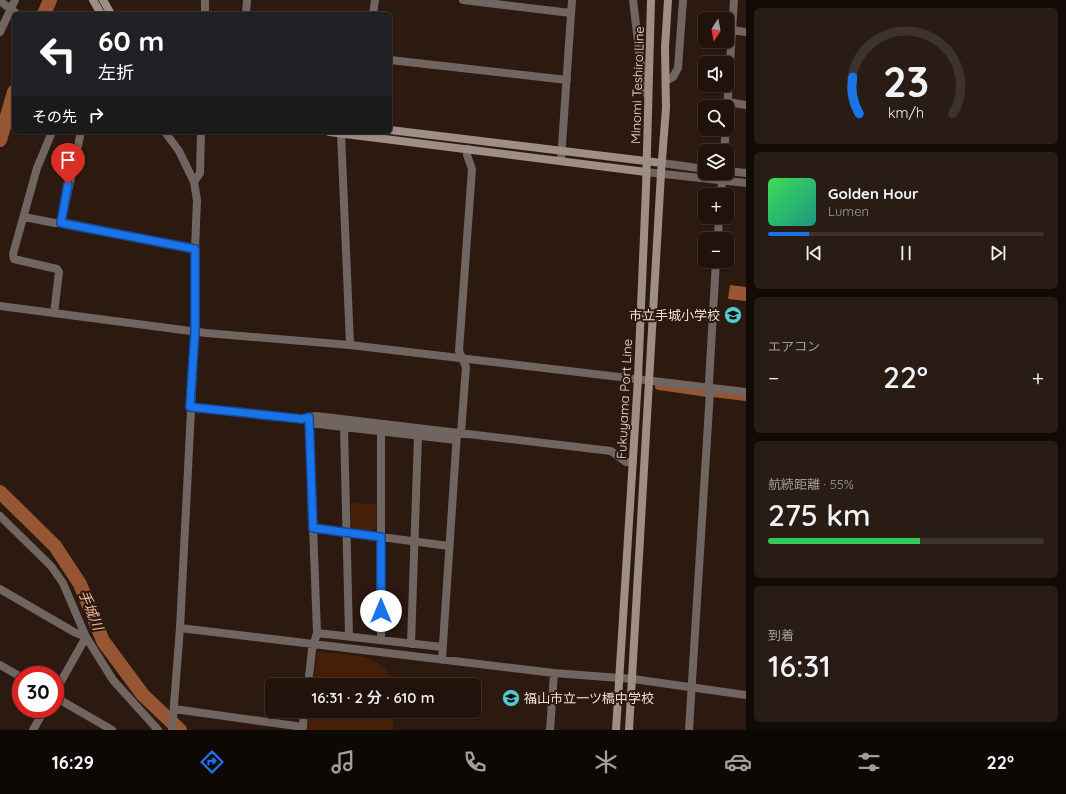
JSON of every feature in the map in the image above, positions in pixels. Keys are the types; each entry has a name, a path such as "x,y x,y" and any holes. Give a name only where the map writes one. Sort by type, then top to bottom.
{"main road":[{"path":"93,0 99,11"},
{"path":"102,0 110,12"},
{"name":"Minomi Teshiro Line","path":"646,172 651,0"},
{"name":"Minomi Teshiro Line","path":"662,163 665,123 665,47 668,0"},
{"path":"392,130 561,156 646,172"},
{"path":"359,134 468,149 662,163"},
{"name":"Fukuyama Port Line","path":"629,730 662,163"},
{"name":"Fukuyama Port Line","path":"616,730 638,378 646,172"}],"street":[{"path":"14,11 15,0"},
{"path":"205,0 205,12"},
{"path":"246,12 247,0"},
{"path":"373,12 375,0"},
{"path":"464,0 572,13"},
{"path":"561,156 572,0"},
{"path":"633,0 643,83 649,99"},
{"path":"666,82 673,77 678,68 682,0"},
{"path":"733,12 734,0"},
{"path":"0,1 14,11"},
{"path":"0,32 12,14"},
{"path":"734,30 746,32"},
{"path":"728,100 731,48"},
{"path":"392,60 567,80"},
{"path":"734,103 746,105"},
{"path":"51,134 37,168 13,254 14,259 57,268 59,272 54,313"},
{"path":"61,223 81,134"},
{"path":"166,134 179,151 194,182 197,200 195,249 195,331 180,628 172,730"},
{"path":"194,182 200,173 201,134"},
{"path":"341,134 350,345"},
{"path":"442,659 458,435 466,367 459,351 472,168 467,155 468,149"},
{"path":"662,163 698,167"},
{"path":"646,172 698,177"},
{"path":"734,172 746,173"},
{"path":"721,188 722,180 746,183"},
{"path":"24,217 195,249"},
{"path":"689,730 716,268"},
{"path":"0,306 206,333 350,345 649,379 746,392"},
{"path":"190,407 302,419 344,427 418,436 458,435"},
{"path":"309,420 316,416 458,435 611,451 622,460 633,462"},
{"path":"309,420 317,633 309,678"},
{"path":"344,427 349,636"},
{"path":"381,640 382,432"},
{"path":"411,644 418,436"},
{"path":"0,516 51,566 63,583 86,637 114,680 158,730"},
{"path":"313,528 450,546"},
{"path":"0,589 74,632 86,637"},
{"path":"180,628 554,673 633,679 746,695"},
{"path":"317,633 442,647"},
{"path":"64,676 86,637"},
{"path":"0,665 12,672"},
{"path":"550,730 554,673"},
{"path":"64,702 112,730"},
{"path":"174,711 303,727 304,718"},
{"path":"33,730 40,718"}],"shaded area":[{"path":"730,285 746,287 746,301 728,299"},
{"path":"351,503 376,504 377,529 364,531 357,530 351,526"},
{"path":"317,652 351,655 373,660 382,666 391,678 314,678"},
{"path":"308,718 394,718 393,730 307,730"}],"waterway":[{"name":"手城川","path":"45,12 50,0"},
{"name":"手城川","path":"0,140 12,99"},
{"path":"659,386 708,393"},
{"path":"713,393 746,397"},
{"name":"手城川","path":"0,492 55,546 80,584 103,641 143,695 180,730"}],"place":[{"name":"市立手城小学校","path":"733,315"},
{"name":"福山市立一ツ橋中学校","path":"511,698"}],"route":[{"path":"68,184 61,223 195,249 195,331 190,407 302,419 309,417 313,528 381,537 381,611"}]}
